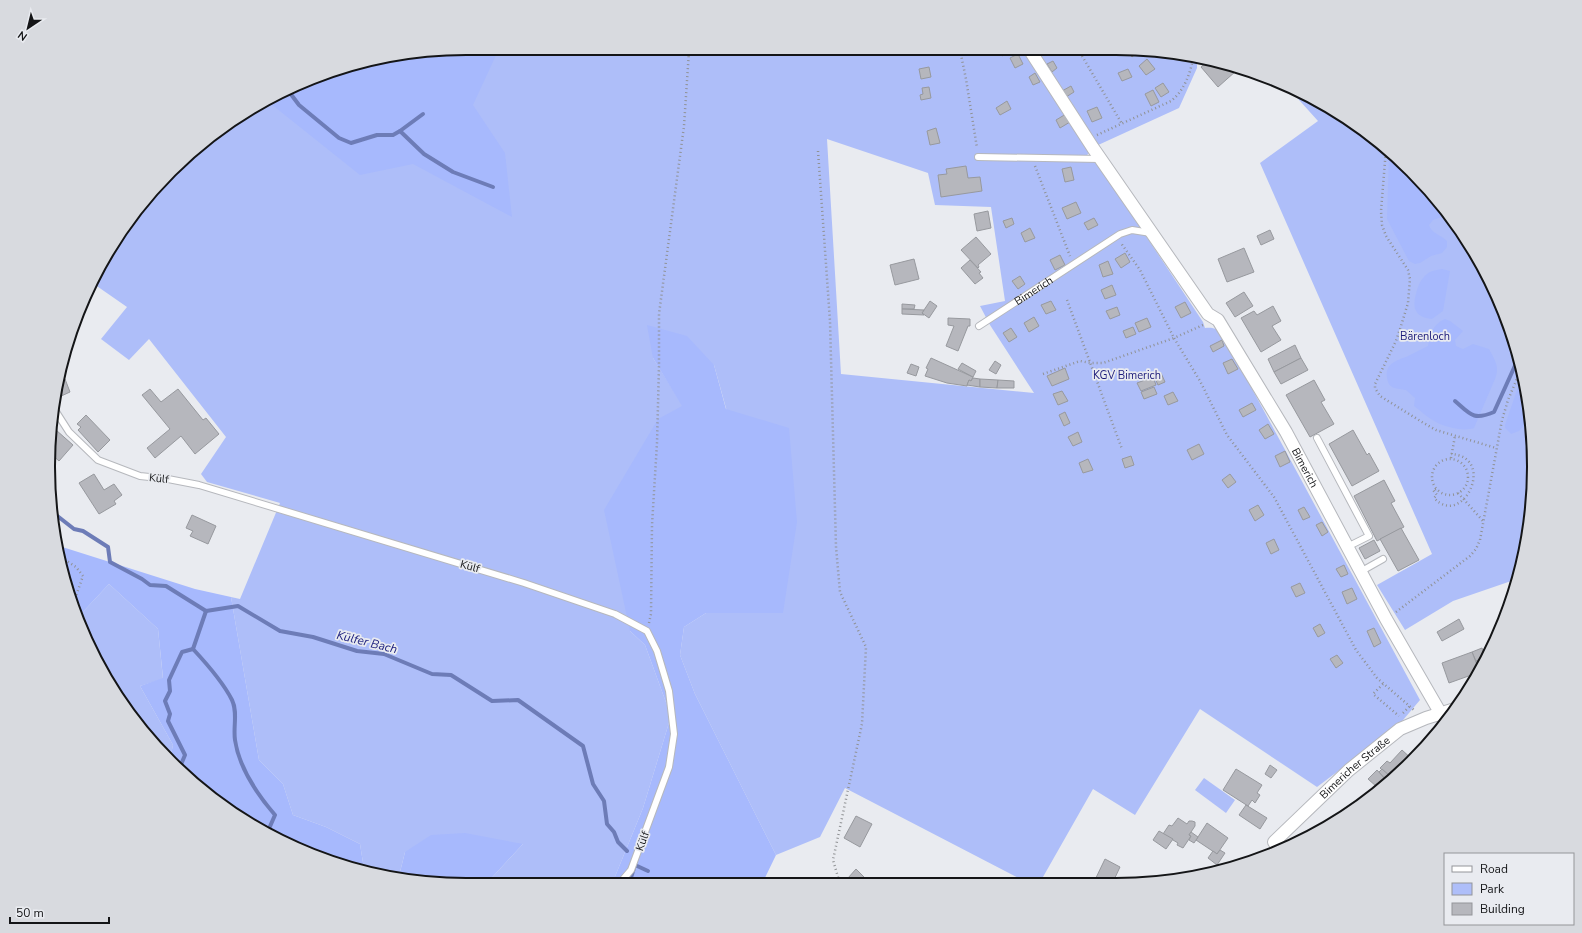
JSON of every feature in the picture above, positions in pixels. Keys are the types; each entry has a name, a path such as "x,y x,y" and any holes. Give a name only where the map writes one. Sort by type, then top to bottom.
{"street":[{"name":"Bimerich","path":"1033,55 1101,159 1208,314 1218,320 1286,432 1360,572 1443,716"},
{"name":"Bimericher Straße","path":"1274,842 1362,759 1400,729 1426,718 1442,717"}],"lane":[{"path":"978,157 1101,159"},
{"name":"Bimerich","path":"979,326 1116,237 1132,230 1153,233"},
{"name":"Külf","path":"59,417 69,432 98,460 140,476 168,479 199,485 419,552 485,570 615,614 647,631 657,651 669,691 674,734 669,767 631,870 624,878"},
{"path":"1317,438 1369,536 1347,547"},
{"path":"1360,572 1383,559"}],"path":[{"path":"647,631 651,614 652,525 657,442 659,314 684,126 689,55"},
{"path":"961,55 973,118 978,157"},
{"path":"1082,55 1122,124"},
{"path":"1088,139 1171,101 1176,97 1191,70 1192,62"},
{"path":"818,151 830,321 837,555 840,592 866,647 862,724 833,860 838,878"},
{"path":"1386,156 1381,211 1382,226 1386,236 1408,270 1410,279 1408,303 1403,321 1396,341 1375,384 1375,388 1380,396 1409,416 1436,430 1496,448"},
{"path":"1032,157 1073,264"},
{"path":"1116,237 1140,270 1174,338 1200,381 1227,435 1274,497 1356,650 1383,684 1426,718"},
{"path":"1067,300 1122,449"},
{"path":"1043,374 1080,361 1103,363 1174,338 1204,325"},
{"path":"1386,619 1470,556 1476,549 1480,540 1502,420 1517,378"},
{"path":"1450,458 1455,436"},
{"path":"1436,488 1433,490 1436,495 1434,498 1439,503 1450,505 1457,504 1471,490 1474,480 1473,470 1467,461 1462,457 1452,454"},
{"path":"1450,458 1462,463 1468,473 1466,484 1458,493 1446,494 1436,488 1432,477 1435,466 1445,459 1450,458"},
{"path":"1458,493 1483,521"},
{"path":"66,560 76,567 83,576 76,596"},
{"path":"1383,684 1373,694 1400,718 1410,706"}],"green space":[{"name":"KGV Bimerich","path":"466,55 1116,55 1142,56 1197,63 1197,68 1179,108 1096,146 1087,155 1088,161 1099,165 1203,322 1205,328 1216,329 1223,335 1420,700 1398,726 1317,787 1200,709 1135,815 1093,789 1042,878 1018,878 845,788 820,837 776,855 695,694 680,655 684,627 706,613 783,613 714,365 653,358 683,406 630,631 645,645 671,716 643,808 614,878 492,878 523,844 405,852 400,872 363,865 360,844 326,827 293,815 283,784 259,760 231,597 240,599 280,503 207,482 201,474 226,437 149,339 129,360 101,339 127,307 96,286 97,284 124,238 140,216 157,195 195,157 238,124 284,97 334,77 386,63 440,56","holes":["827,139 928,173 935,205 991,207 1005,301 980,306 990,325 1034,393 841,374"]},
{"name":"Bärenloch","path":"1295,96 1344,124 1387,157 1425,195 1442,216 1458,238 1485,284 1505,334 1519,386 1526,440 1526,493 1519,547 1510,581 1453,601 1405,630 1377,585 1432,554 1260,163 1318,121"},
{"path":"109,584 158,629 163,679 140,686 173,745 171,752 157,738 124,695 97,649 82,613"},
{"path":"1204,778 1235,800 1226,813 1195,790"}],"shaded area":[{"path":"496,55 473,105 505,153 512,217 413,164 360,175 271,104 309,86 334,77 386,63 440,56"},
{"path":"1389,159 1425,195 1443,217 1433,220 1429,225 1434,232 1447,241 1447,247 1442,253 1431,256 1420,263 1415,264 1409,261 1387,219"},
{"path":"1442,269 1450,271 1443,311 1432,319 1426,318 1418,314 1415,308 1414,304 1418,288 1421,281 1428,273"},
{"path":"1445,319 1463,331 1455,340 1456,346 1463,349 1473,344 1489,349 1497,367 1495,379 1474,428 1470,429 1449,427 1433,420 1414,406 1415,398 1406,390 1392,387 1387,378 1388,369 1392,363 1428,346 1433,330 1441,321"},
{"path":"647,325 687,336 714,365 726,409 789,428 797,522 783,613 706,613 684,627 680,655 695,694 776,855 765,878 614,878 643,808 671,716 645,645 630,631 604,510 658,419 682,406 653,358"},
{"path":"1519,385 1524,425 1519,431 1511,434 1505,428"},
{"path":"63,547 195,589 231,597 259,760 283,784 293,815 326,827 360,844 363,865 309,847 284,836 261,823 216,793 195,776 171,752 173,745 140,686 163,678 158,629 109,584 82,613 69,573"},
{"path":"465,833 523,844 492,878 440,877 400,872 405,852 431,835"}],"building":[{"path":"1018,55 1023,64 1015,68 1010,58"},
{"path":"1147,59 1155,69 1146,75 1139,66"},
{"path":"1053,61 1057,68 1052,72 1047,64"},
{"path":"1204,65 1234,73 1218,87 1201,67"},
{"path":"929,67 931,77 921,79 919,69"},
{"path":"1128,69 1132,77 1122,81 1118,73"},
{"path":"1035,73 1040,82 1033,85 1029,77"},
{"path":"1163,83 1169,92 1161,97 1155,88"},
{"path":"1071,86 1074,92 1066,97 1062,91"},
{"path":"929,87 931,98 921,100 920,95 923,94 922,88"},
{"path":"1153,90 1159,102 1151,106 1145,94"},
{"path":"1007,101 1011,109 1000,115 996,108"},
{"path":"1097,107 1102,118 1092,122 1087,111"},
{"path":"1066,114 1070,122 1060,128 1056,120"},
{"path":"936,128 940,143 930,145 927,131"},
{"path":"966,166 968,178 980,177 982,191 941,197 938,175 947,174 946,169"},
{"path":"1071,167 1074,180 1065,182 1062,169"},
{"path":"1076,202 1081,213 1067,219 1062,208"},
{"path":"988,211 991,228 977,231 974,214"},
{"path":"1012,218 1014,224 1006,228 1003,221"},
{"path":"1094,218 1098,225 1088,230 1084,223"},
{"path":"1030,228 1035,238 1025,242 1021,233"},
{"path":"1270,230 1274,239 1261,245 1257,236"},
{"path":"976,237 991,254 978,265 978,268 961,250"},
{"path":"1244,248 1254,272 1227,282 1218,259"},
{"path":"1125,253 1130,262 1121,268 1115,259"},
{"path":"1060,255 1065,265 1055,270 1050,260"},
{"path":"914,259 919,279 895,285 890,265"},
{"path":"970,260 981,272 979,273 983,278 975,284 961,268"},
{"path":"1108,261 1113,274 1103,277 1099,265"},
{"path":"1020,276 1025,284 1018,289 1012,281"},
{"path":"1112,285 1116,295 1105,299 1101,290"},
{"path":"1244,292 1253,306 1235,317 1226,303"},
{"path":"930,301 937,306 929,318 922,313"},
{"path":"1051,301 1056,310 1046,314 1041,305"},
{"path":"1185,302 1191,313 1181,318 1175,307"},
{"path":"902,304 915,305 914,309 902,309"},
{"path":"1273,306 1281,321 1272,326 1281,340 1261,352 1241,318 1254,311 1257,315"},
{"path":"1117,307 1120,315 1110,319 1106,311"},
{"path":"902,309 924,310 922,313 924,315 902,314"},
{"path":"1034,317 1039,326 1029,332 1024,323"},
{"path":"948,318 970,319 970,326 968,326 958,351 946,346 954,326 948,325"},
{"path":"1147,318 1151,327 1139,332 1135,323"},
{"path":"1133,327 1136,334 1126,338 1123,331"},
{"path":"1011,328 1017,337 1009,342 1003,333"},
{"path":"1222,340 1224,346 1213,352 1210,346"},
{"path":"1295,345 1301,358 1274,372 1268,359"},
{"path":"931,358 973,377 971,381 969,380 967,386 947,383 925,376 928,369 926,368"},
{"path":"1301,358 1308,370 1281,384 1274,372"},
{"path":"1232,359 1238,369 1228,374 1223,363"},
{"path":"995,361 1001,365 996,374 989,370"},
{"path":"962,363 976,371 973,377 958,369"},
{"path":"911,364 919,367 916,376 907,373"},
{"path":"1065,368 1069,379 1052,386 1047,376"},
{"path":"1161,373 1165,382 1158,385 1154,376"},
{"path":"1153,377 1156,385 1141,391 1137,383"},
{"path":"973,378 980,379 980,387 967,385 969,380 971,381"},
{"path":"65,379 70,392 62,396 63,386"},
{"path":"980,379 998,380 997,388 980,387"},
{"path":"998,380 1014,381 1014,388 997,388"},
{"path":"1314,380 1325,400 1321,402 1334,424 1310,437 1286,395"},
{"path":"1154,387 1157,394 1144,399 1141,392"},
{"path":"150,389 161,402 178,389 203,420 206,418 219,434 195,454 181,436 155,458 147,448 170,429 142,395"},
{"path":"1062,391 1068,401 1058,405 1053,394"},
{"path":"1173,392 1178,401 1168,405 1164,396"},
{"path":"1252,403 1256,410 1243,417 1239,410"},
{"path":"1065,412 1070,423 1064,426 1059,415"},
{"path":"86,415 110,440 98,452 78,430 81,427 77,424"},
{"path":"1268,424 1274,434 1265,439 1259,430"},
{"path":"1353,430 1367,455 1369,453 1379,471 1352,486 1329,444"},
{"path":"57,431 73,445 59,461 55,458"},
{"path":"1078,432 1082,442 1073,446 1068,437"},
{"path":"1199,444 1204,454 1192,460 1187,450"},
{"path":"1285,451 1290,462 1280,467 1275,456"},
{"path":"1131,456 1134,465 1125,468 1122,459"},
{"path":"1088,459 1093,470 1083,473 1079,463"},
{"path":"94,474 104,490 114,484 122,495 114,501 116,504 99,514 79,483"},
{"path":"1230,474 1236,482 1228,488 1222,480"},
{"path":"1384,480 1395,501 1391,503 1404,527 1377,541 1354,496"},
{"path":"1258,505 1264,515 1255,521 1249,510"},
{"path":"1304,507 1310,517 1303,520 1298,510"},
{"path":"192,515 216,526 208,544 190,536 193,531 186,528"},
{"path":"1322,522 1328,532 1322,536 1316,525"},
{"path":"1401,528 1419,560 1398,571 1380,539"},
{"path":"1274,539 1279,550 1271,554 1266,543"},
{"path":"1374,540 1380,551 1365,559 1359,548"},
{"path":"1344,565 1348,574 1341,577 1336,569"},
{"path":"1300,583 1305,593 1296,597 1291,587"},
{"path":"1352,588 1357,599 1347,604 1342,592"},
{"path":"1459,619 1464,629 1442,641 1437,632"},
{"path":"1320,624 1325,633 1318,637 1313,628"},
{"path":"1374,628 1381,643 1374,647 1367,631"},
{"path":"1482,648 1484,652 1479,660 1476,661 1472,652"},
{"path":"1472,652 1477,664 1470,676 1449,683 1442,663"},
{"path":"1337,655 1343,663 1336,668 1330,659"},
{"path":"1402,750 1408,755 1388,775 1380,768 1387,761 1390,763"},
{"path":"1270,765 1277,770 1271,778 1265,774"},
{"path":"1236,769 1262,785 1257,793 1260,795 1255,803 1252,800 1248,806 1223,790"},
{"path":"1382,769 1388,775 1384,778 1379,772"},
{"path":"1377,770 1384,778 1375,785 1368,779"},
{"path":"1246,805 1267,818 1260,829 1239,815"},
{"path":"856,816 872,824 860,847 844,838"},
{"path":"1178,818 1187,824 1189,821 1195,822 1195,826 1189,835 1191,836 1183,848 1177,845 1178,843 1163,834 1169,825 1172,826"},
{"path":"1207,823 1228,838 1217,854 1196,840"},
{"path":"1159,831 1173,839 1166,849 1153,840"},
{"path":"1191,832 1198,837 1194,843 1189,840 1191,836 1189,835"},
{"path":"1220,850 1225,853 1217,865 1208,858 1213,851 1217,854"},
{"path":"1105,859 1120,867 1115,878 1096,878"},
{"path":"856,869 865,878 848,878"}],"waterway":[{"path":"291,94 299,105 339,138 351,143 377,135 393,135 400,131 424,154 453,172 493,187"},
{"path":"400,131 423,114"},
{"path":"1455,401 1472,415 1481,416 1494,412 1515,367"},
{"name":"Külfer Bach","path":"59,517 74,529 83,531 108,547 110,562 142,579 150,585 166,586 206,611 238,606 280,631 313,637 357,651 384,654 432,674 451,675 492,701 518,700 583,746 593,784 604,801 607,824 614,832 618,842 627,851"},
{"path":"206,611 193,649 219,680 232,700 235,709 235,740 237,750 240,760 255,789 275,815 269,828"},
{"path":"182,763 185,755 168,721 170,714 165,701 170,691 169,680 182,652 193,649"},
{"name":"Külfer Bach","path":"631,878 635,865 648,871"}]}
